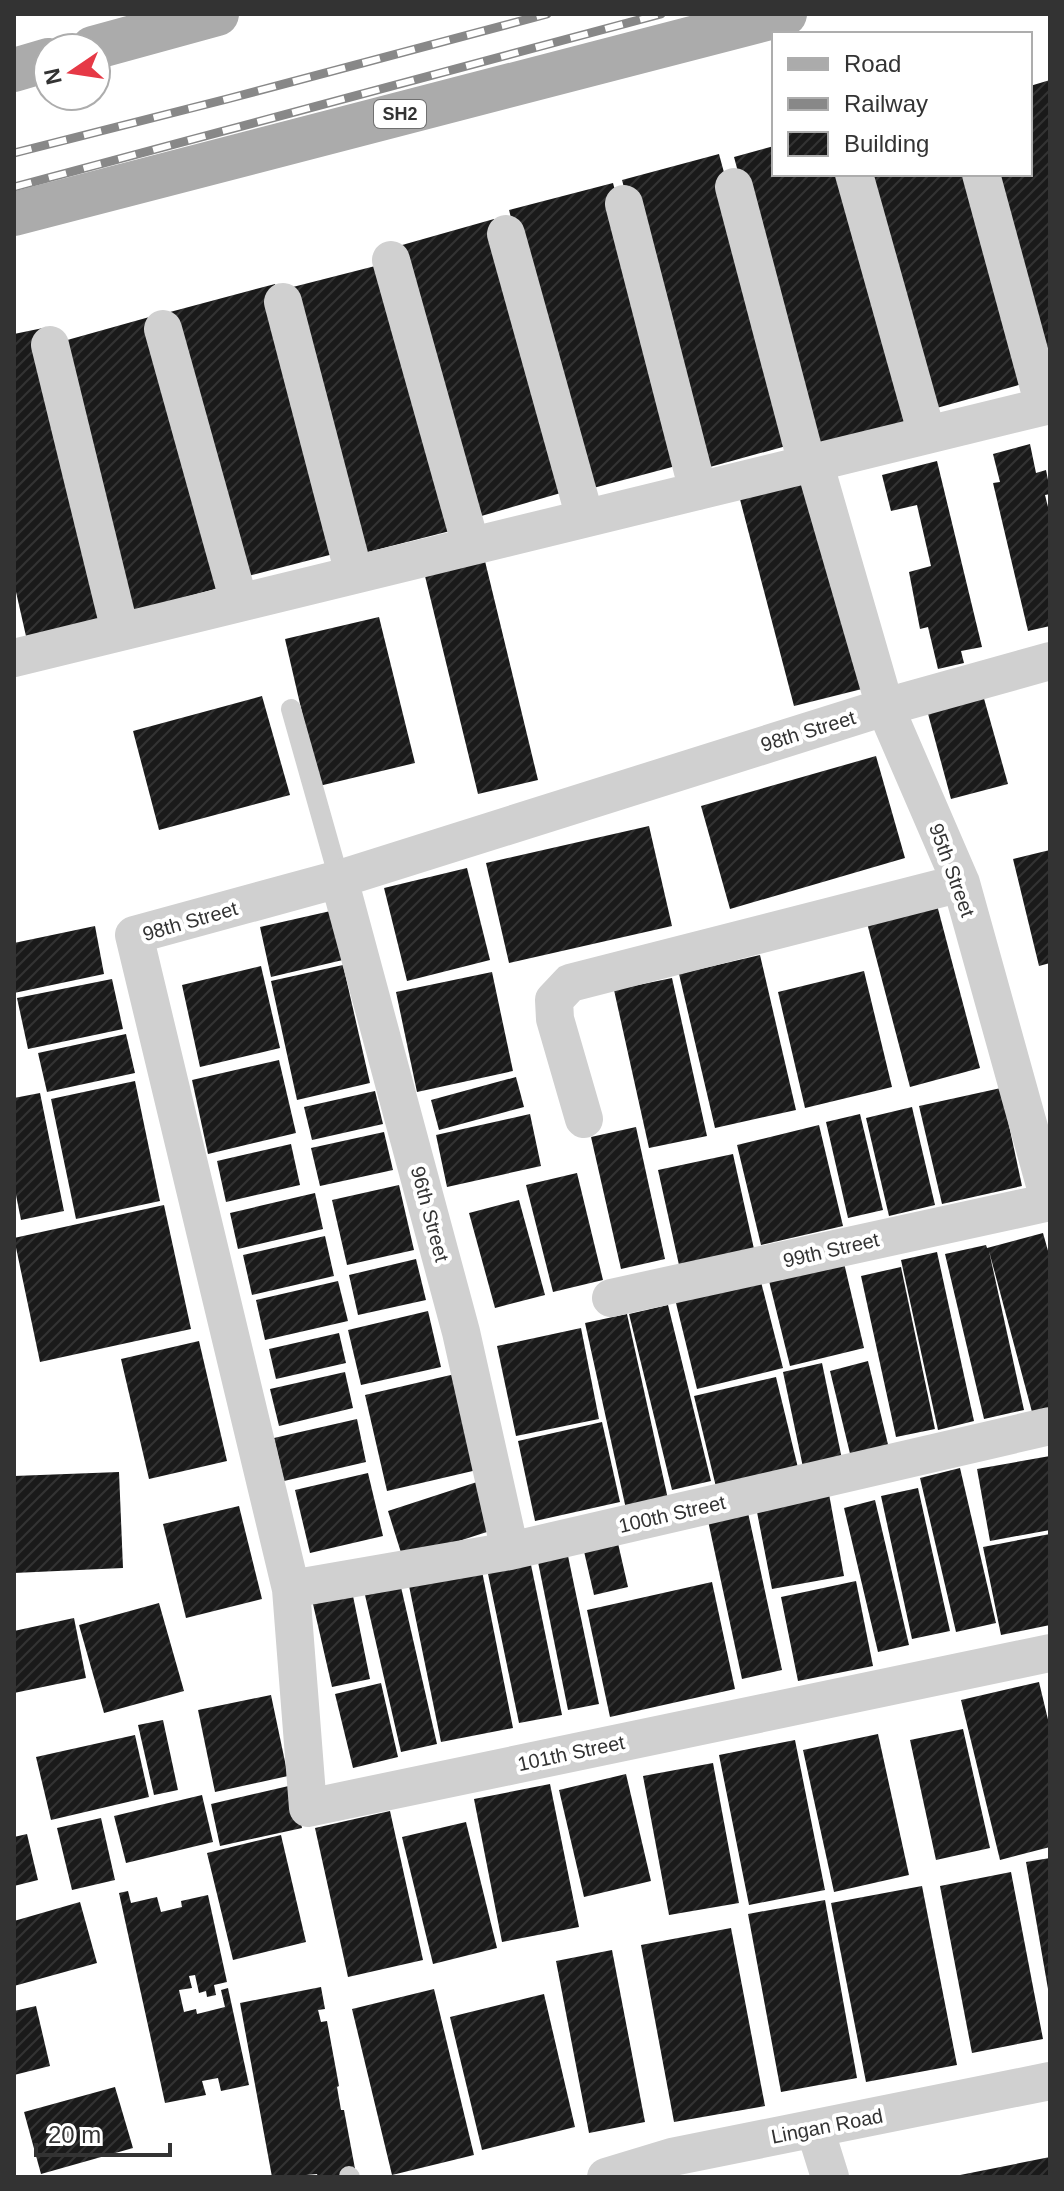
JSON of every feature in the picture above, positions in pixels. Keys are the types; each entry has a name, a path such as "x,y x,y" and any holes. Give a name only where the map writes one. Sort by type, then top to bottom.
{"main road":[{"path":"112,43 217,14"},
{"name":"SH2","path":"14,214 785,14"}],"street":[{"path":"855,176 927,435"},
{"path":"14,658 1047,405 982,176"},
{"name":"95th Street","path":"734,187 811,463 885,707 961,883 1050,1202"},
{"path":"624,204 698,491"},
{"path":"506,234 585,518"},
{"path":"391,260 471,546"},
{"path":"283,302 354,574"},
{"path":"163,329 239,602"},
{"path":"50,345 120,631"},
{"path":"885,707 1050,661"},
{"name":"98th Street","path":"291,1589 134,935 339,879 885,707"},
{"name":"96th Street","path":"339,879 461,1332 510,1551"},
{"path":"584,1119 555,1019 554,1000 570,983 961,883"},
{"name":"99th Street","path":"611,1298 1050,1202"},
{"name":"100th Street","path":"291,1589 510,1551 1050,1426"},
{"name":"101th Street","path":"291,1589 308,1808 1050,1653"},
{"name":"Lingan Road","path":"606,2177 675,2167 815,2129 1050,2081"},
{"path":"815,2129 830,2177"}],"lane":[{"path":"291,709 339,879"}],"building":[{"path":"1050,80 1050,378 989,176 1032,176 1032,85"},
{"path":"772,147 772,176 851,176 917,419 812,447 734,157"},
{"path":"719,154 797,443 699,470 622,180"},
{"path":"861,176 976,176 1033,381 926,411"},
{"path":"613,183 687,463 582,491 509,210"},
{"path":"494,219 571,490 471,519 395,247"},
{"path":"387,263 454,530 352,556 285,289"},
{"path":"275,284 345,551 240,578 170,312"},
{"path":"153,316 226,586 127,613 53,344"},
{"path":"43,328 110,627 28,645 14,583 14,334"},
{"path":"1030,444 1036,473 1046,470 1050,490 1050,494 1045,495 1050,515 1050,626 1028,631 993,483 1000,482 993,454"},
{"path":"937,461 982,647 961,651 964,663 938,669 928,627 920,629 909,572 931,566 917,505 891,511 882,475"},
{"path":"808,465 866,688 794,706 736,484"},
{"path":"484,557 538,780 478,794 424,572"},
{"path":"379,617 415,763 319,786 285,639"},
{"path":"983,695 1008,784 951,799 927,710"},
{"path":"262,696 290,795 159,830 133,731"},
{"path":"876,756 905,858 730,909 701,806"},
{"path":"649,826 672,926 509,963 486,863"},
{"path":"1050,850 1050,963 1039,966 1013,859"},
{"path":"467,868 490,960 407,981 384,888"},
{"path":"937,905 980,1068 910,1087 867,923"},
{"path":"335,910 347,959 271,977 260,927"},
{"path":"95,926 104,974 14,993 14,943"},
{"path":"760,955 796,1110 715,1128 679,974"},
{"path":"343,965 370,1083 297,1100 271,981"},
{"path":"261,966 280,1048 200,1067 182,985"},
{"path":"864,971 892,1087 805,1108 778,992"},
{"path":"492,972 513,1071 417,1092 396,992"},
{"path":"672,978 707,1136 649,1148 614,990"},
{"path":"112,979 123,1029 28,1049 17,998"},
{"path":"126,1034 135,1073 47,1092 38,1053"},
{"path":"279,1060 296,1133 208,1154 192,1080"},
{"path":"516,1077 524,1107 439,1130 431,1100"},
{"path":"135,1081 160,1201 76,1219 51,1099"},
{"path":"1001,1088 1022,1186 942,1204 919,1106"},
{"path":"375,1091 383,1124 312,1140 304,1107"},
{"path":"40,1093 64,1211 21,1220 14,1185 14,1098"},
{"path":"912,1107 935,1205 889,1216 866,1118"},
{"path":"530,1114 541,1166 447,1187 436,1135"},
{"path":"860,1114 883,1210 848,1218 826,1122"},
{"path":"819,1125 843,1226 761,1245 737,1145"},
{"path":"636,1127 665,1259 621,1269 591,1137"},
{"path":"384,1132 393,1170 320,1186 311,1148"},
{"path":"291,1144 300,1185 226,1202 217,1161"},
{"path":"733,1154 754,1249 679,1265 658,1170"},
{"path":"577,1173 603,1280 553,1292 526,1185"},
{"path":"399,1185 414,1250 347,1265 332,1200"},
{"path":"315,1193 323,1229 238,1249 230,1213"},
{"path":"519,1200 545,1295 495,1308 469,1213"},
{"path":"164,1205 191,1329 40,1362 14,1238"},
{"path":"1043,1233 1050,1258 1050,1408 1032,1412 989,1251 1024,1410 984,1419 945,1254 986,1245 987,1248"},
{"path":"325,1236 334,1276 252,1295 243,1255"},
{"path":"937,1252 974,1421 938,1430 901,1260"},
{"path":"416,1259 426,1300 358,1315 349,1275"},
{"path":"844,1263 864,1348 790,1366 769,1281"},
{"path":"901,1267 935,1429 896,1437 861,1276"},
{"path":"760,1278 783,1368 697,1389 675,1299"},
{"path":"338,1281 348,1321 265,1340 256,1300"},
{"path":"668,1305 711,1481 672,1490 629,1314"},
{"path":"428,1311 441,1367 361,1385 348,1330"},
{"path":"627,1314 668,1499 626,1509 585,1323"},
{"path":"581,1328 599,1419 516,1436 497,1346"},
{"path":"339,1333 346,1363 276,1379 269,1349"},
{"path":"199,1341 227,1461 149,1479 121,1359"},
{"path":"868,1361 891,1457 853,1466 830,1371"},
{"path":"822,1363 843,1464 804,1472 783,1372"},
{"path":"345,1372 353,1408 279,1426 270,1389"},
{"path":"455,1374 477,1470 387,1491 365,1395"},
{"path":"776,1377 799,1472 717,1491 694,1396"},
{"path":"357,1419 366,1462 284,1481 274,1438"},
{"path":"602,1422 620,1502 535,1521 518,1441"},
{"path":"1050,1456 1050,1530 990,1541 977,1469"},
{"path":"960,1468 996,1623 956,1632 920,1478"},
{"path":"119,1472 123,1568 14,1573 14,1476"},
{"path":"368,1473 383,1536 310,1553 295,1490"},
{"path":"477,1482 493,1530 403,1559 388,1511"},
{"path":"918,1488 950,1631 912,1639 881,1496"},
{"path":"829,1494 844,1576 772,1589 756,1507"},
{"path":"875,1500 909,1645 878,1652 844,1508"},
{"path":"239,1506 262,1599 186,1618 163,1524"},
{"path":"747,1508 782,1670 742,1679 707,1516"},
{"path":"1050,1534 1050,1625 1001,1635 983,1547"},
{"path":"617,1539 628,1587 594,1595 583,1547"},
{"path":"568,1556 599,1704 568,1710 538,1562"},
{"path":"530,1560 562,1715 519,1723 487,1569"},
{"path":"481,1566 513,1728 441,1742 408,1581"},
{"path":"856,1581 873,1666 798,1681 781,1597"},
{"path":"712,1582 735,1689 610,1717 587,1610"},
{"path":"401,1587 437,1744 401,1752 365,1595"},
{"path":"353,1596 370,1679 332,1687 313,1604"},
{"path":"159,1603 184,1691 104,1713 79,1625"},
{"path":"74,1618 86,1678 14,1693 14,1631"},
{"path":"1039,1682 1050,1728 1050,1847 1000,1860 961,1700"},
{"path":"381,1683 398,1757 353,1768 335,1694"},
{"path":"271,1695 288,1776 215,1792 198,1710"},
{"path":"163,1720 178,1790 154,1795 138,1725"},
{"path":"963,1729 990,1848 936,1860 910,1740"},
{"path":"878,1734 909,1875 834,1892 803,1750"},
{"path":"135,1735 149,1797 51,1820 36,1757"},
{"path":"795,1740 825,1890 749,1905 719,1755"},
{"path":"713,1763 739,1903 669,1915 643,1776"},
{"path":"626,1774 651,1881 584,1897 559,1790"},
{"path":"550,1784 579,1927 502,1942 474,1799"},
{"path":"293,1785 302,1828 220,1846 211,1804"},
{"path":"202,1795 213,1842 126,1863 114,1816"},
{"path":"390,1811 423,1960 348,1977 315,1828"},
{"path":"101,1818 115,1880 72,1890 57,1828"},
{"path":"466,1822 497,1948 433,1964 402,1837"},
{"path":"27,1834 38,1880 14,1886 14,1837"},
{"path":"281,1835 306,1942 233,1960 207,1853"},
{"path":"1050,1858 1050,1989 1048,1989 1026,1862"},
{"path":"1011,1872 1043,2039 972,2053 940,1886"},
{"path":"922,1886 957,2065 866,2082 831,1903"},
{"path":"128,1891 131,1903 157,1897 161,1912 182,1907 181,1901 208,1895 227,1982 214,1985 216,1995 207,1997 206,1991 199,1993 195,1975 189,1976 192,1988 179,1990 184,2012 196,2009 197,2014 225,2007 221,1990 228,1988 249,2085 221,2091 218,2078 202,2081 206,2095 165,2103 119,1893"},
{"path":"825,1900 857,2078 781,2092 748,1914"},
{"path":"80,1902 97,1963 14,1986 14,1921"},
{"path":"731,1928 765,2106 674,2122 641,1945"},
{"path":"612,1950 645,2122 589,2133 556,1961"},
{"path":"321,1987 325,2009 318,2010 321,2022 327,2021 341,2110 344,2110 356,2174 342,2177 318,2177 317,2174 272,2177 240,2003"},
{"path":"434,1989 474,2155 392,2175 352,2009"},
{"path":"544,1994 575,2127 482,2150 450,2017"},
{"path":"36,2006 50,2066 14,2075 14,2011"},
{"path":"115,2087 133,2148 41,2174 24,2112"},
{"path":"1050,2157 1050,2177 955,2177 955,2176"}],"railway":[{"path":"14,153 547,14"},
{"path":"14,187 661,14"}]}
